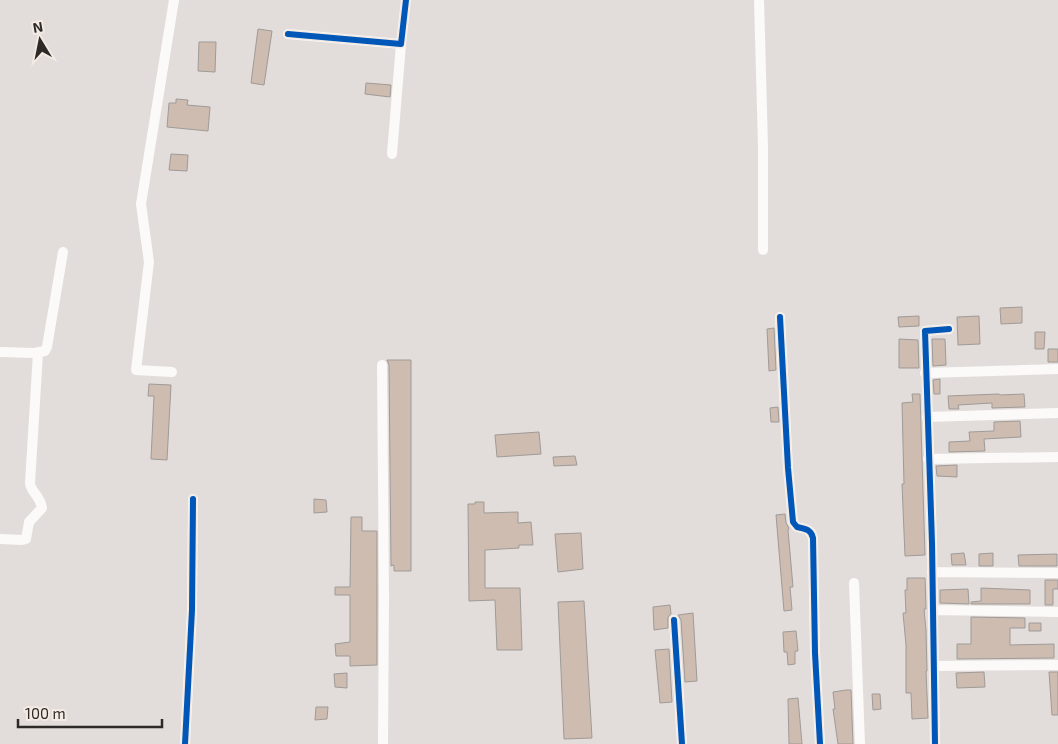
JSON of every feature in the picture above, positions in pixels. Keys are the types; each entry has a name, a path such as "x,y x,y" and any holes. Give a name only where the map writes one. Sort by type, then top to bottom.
{"street":[{"path":"172,372 136,370 149,262 141,204 174,0"},
{"path":"392,154 406,0"},
{"path":"758,0 763,146 763,250"},
{"path":"288,34 402,44"},
{"path":"0,352 38,352 45,350 47,347 63,252"},
{"path":"780,318 788,468 793,522 797,527 809,530 813,538 815,653 820,744"},
{"path":"935,744 925,331 950,329"},
{"path":"0,538 26,539 29,522 42,508 39,497 30,487 38,352"},
{"path":"382,366 383,744"},
{"path":"925,373 1058,369"},
{"path":"926,417 1058,414"},
{"path":"928,459 1058,457"},
{"path":"185,744 192,610 193,499"},
{"path":"932,572 1058,573"},
{"path":"854,583 860,744"},
{"path":"933,610 1058,612"},
{"path":"674,620 682,744"},
{"path":"934,666 1058,665"}],"building":[{"path":"258,29 272,31 264,85 251,83"},
{"path":"199,42 216,42 215,72 198,71"},
{"path":"366,83 391,85 390,97 365,94"},
{"path":"176,99 188,100 187,105 210,107 208,131 167,127 169,103 176,103"},
{"path":"171,154 188,155 187,171 169,170"},
{"path":"1022,307 1022,323 1001,324 1000,308"},
{"path":"919,316 919,326 899,327 898,317"},
{"path":"979,316 980,344 958,345 957,317"},
{"path":"774,328 776,370 769,371 767,329"},
{"path":"1035,332 1045,332 1044,349 1035,349"},
{"path":"899,339 918,340 919,368 899,368"},
{"path":"932,339 945,339 946,365 933,366"},
{"path":"1048,349 1058,349 1058,362 1048,362"},
{"path":"387,360 411,360 411,571 394,571 394,565 391,566 389,365"},
{"path":"940,379 940,394 934,394 933,380"},
{"path":"149,384 171,385 167,460 151,459 154,396 148,396"},
{"path":"912,394 920,394 925,555 905,556 902,484 904,484 902,403 913,402"},
{"path":"1024,394 1025,407 992,408 992,403 958,405 959,409 949,409 948,396"},
{"path":"778,407 779,422 771,422 770,408"},
{"path":"1020,421 1021,437 984,439 985,451 949,452 949,442 970,441 969,432 994,431 994,422"},
{"path":"539,432 541,454 497,457 495,435"},
{"path":"575,456 577,465 554,466 553,457"},
{"path":"957,465 957,477 937,476 936,466"},
{"path":"314,499 326,500 327,512 314,513"},
{"path":"475,502 484,502 484,513 518,512 518,523 531,522 533,545 519,545 519,548 485,550 485,588 520,588 522,650 497,650 495,600 469,601 468,504 475,504"},
{"path":"785,514 786,523 789,528 793,587 790,587 792,610 784,611 776,515"},
{"path":"351,517 362,517 362,531 377,531 377,665 350,666 350,656 336,656 335,644 350,642 350,595 335,595 335,587 350,587"},
{"path":"581,533 583,569 558,572 555,534"},
{"path":"964,553 966,565 952,565 951,554"},
{"path":"993,553 993,566 979,566 979,554"},
{"path":"1057,554 1057,566 1019,566 1018,555"},
{"path":"907,578 925,578 926,609 924,609 928,718 912,719 911,693 906,693 906,645 903,613 906,613 905,590 907,590"},
{"path":"1045,580 1058,580 1058,589 1053,589 1053,605 1045,605"},
{"path":"981,588 1030,590 1030,604 971,604 971,602 981,601"},
{"path":"968,589 969,604 940,603 940,590"},
{"path":"584,601 592,738 564,739 558,602"},
{"path":"670,605 671,614 668,617 668,628 654,630 653,607"},
{"path":"693,613 697,681 685,682 681,620 678,615"},
{"path":"971,617 1025,618 1025,628 1010,628 1010,645 1054,644 1054,658 957,659 957,644 971,644"},
{"path":"1029,623 1041,623 1041,631 1029,631"},
{"path":"796,631 798,651 795,651 795,664 788,665 787,652 784,652 783,632"},
{"path":"669,649 672,702 660,703 655,650"},
{"path":"984,672 985,687 957,688 956,673"},
{"path":"1049,672 1058,672 1058,715 1052,715"},
{"path":"347,673 347,688 335,687 334,674"},
{"path":"851,690 853,744 838,744 833,709 835,709 833,692"},
{"path":"872,694 880,694 881,709 873,710"},
{"path":"798,698 802,744 789,744 788,699"},
{"path":"316,707 328,707 327,719 315,720"}],"cycle path":[{"path":"288,34 401,44 406,0"},
{"path":"780,317 788,468 793,522 797,527 809,531 813,538 815,653 820,744"},
{"path":"935,744 932,543 925,331 949,329"},
{"path":"185,744 192,610 193,499"},
{"path":"674,620 682,744"}]}
